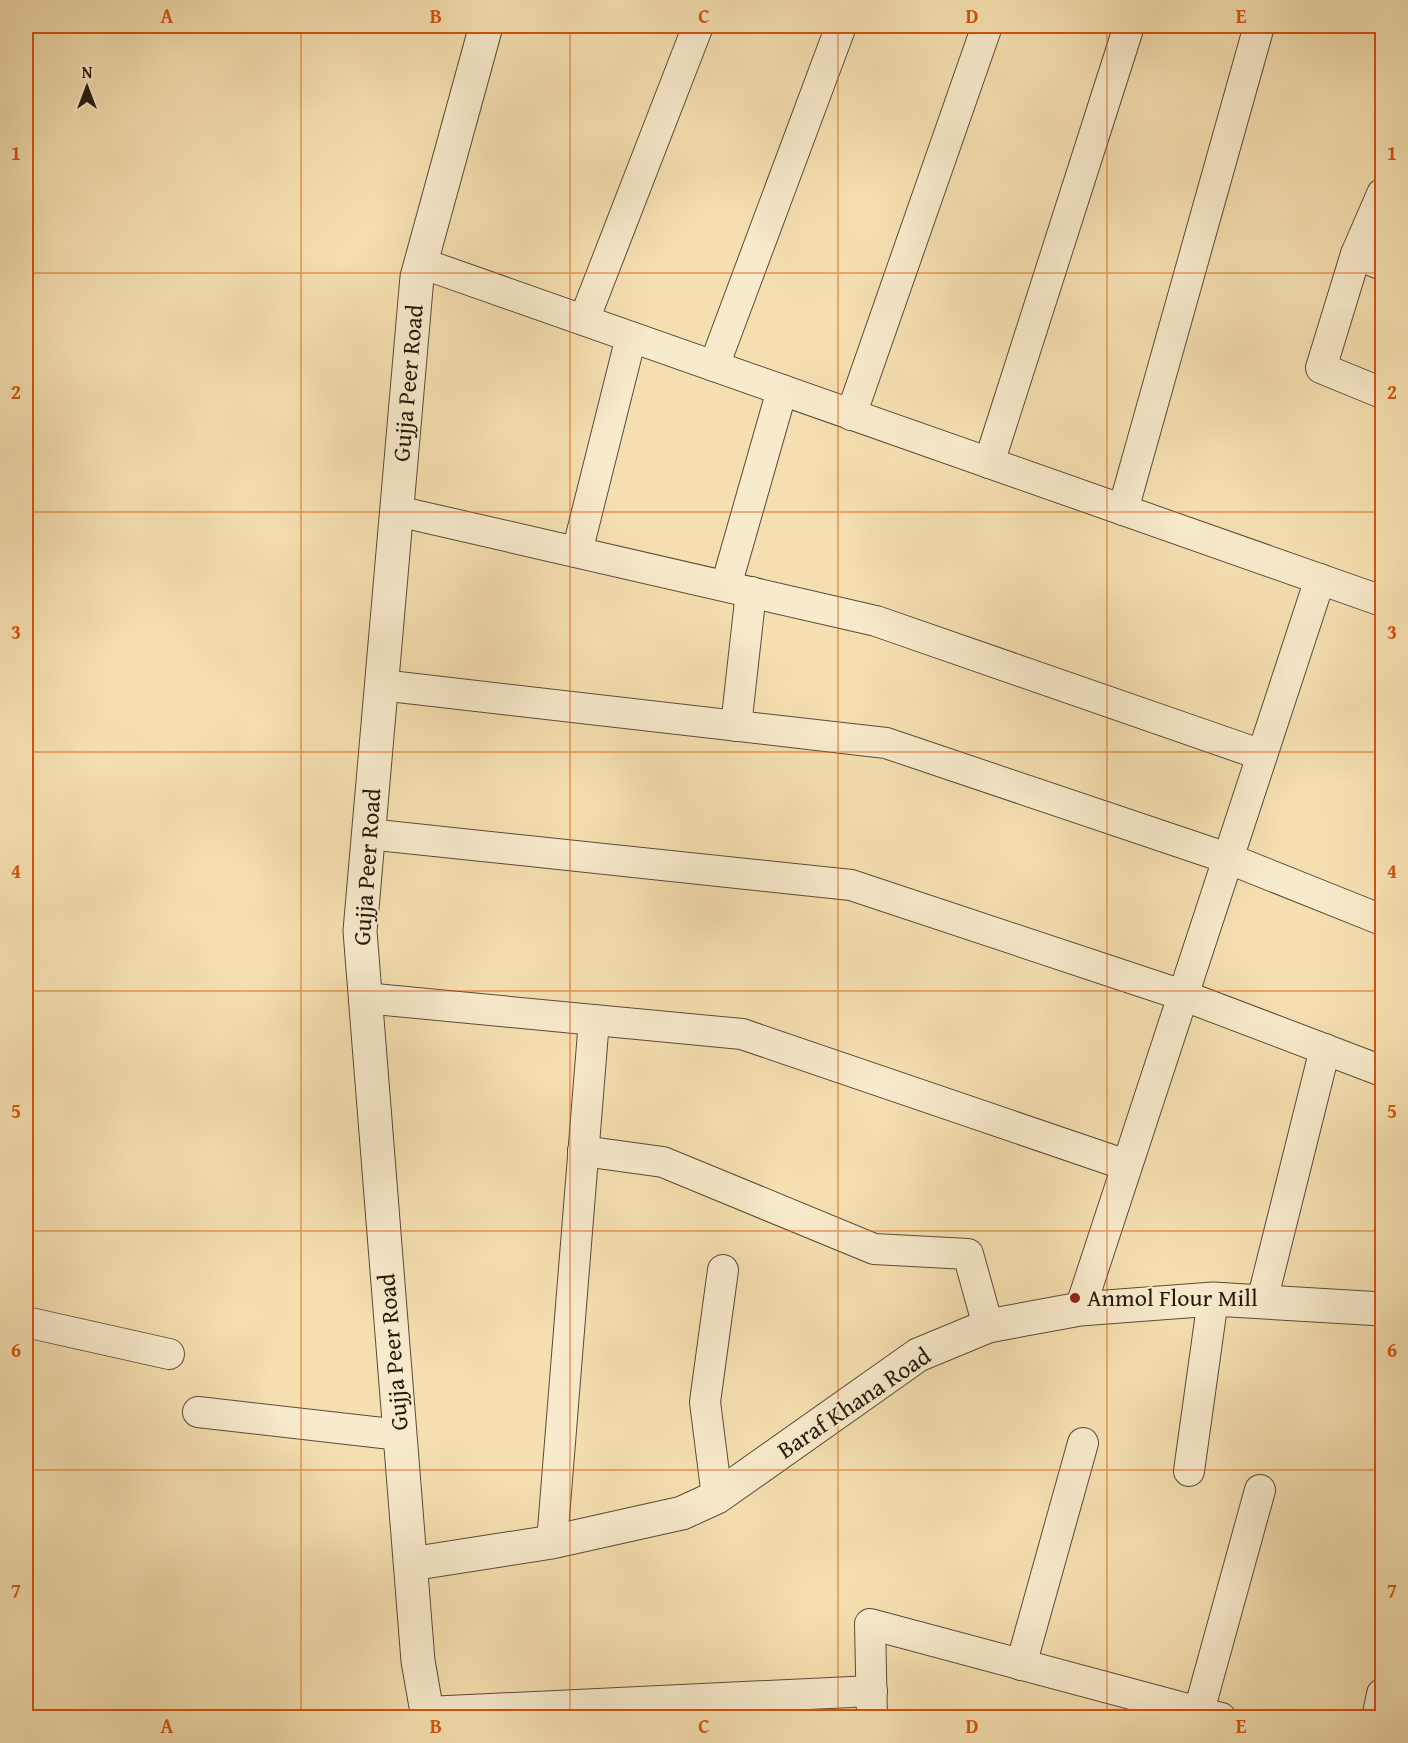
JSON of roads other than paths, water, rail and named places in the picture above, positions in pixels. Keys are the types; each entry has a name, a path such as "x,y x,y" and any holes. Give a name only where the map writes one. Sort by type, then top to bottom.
{"street":[{"name":"Gujja Peer Road","path":"428,1715 418,1661 360,931 417,277 486,26"},
{"path":"584,320 698,26"},
{"path":"714,366 841,26"},
{"path":"851,415 987,26"},
{"path":"989,463 1130,26"},
{"path":"1123,510 1259,26"},
{"path":"1383,194 1369,259 1321,368 1383,393"},
{"path":"421,263 1383,602"},
{"path":"577,552 631,337"},
{"path":"736,726 738,589 782,390"},
{"path":"397,511 876,621 1262,755"},
{"path":"1080,1309 1320,579"},
{"path":"381,685 886,743 1227,858 1383,920"},
{"path":"368,834 851,885 1182,995 1383,1071"},
{"path":"364,998 742,1034 1126,1165"},
{"path":"552,1542 594,1020"},
{"path":"1262,1301 1325,1049"},
{"path":"583,1151 663,1162 874,1249 968,1254 988,1326"},
{"path":"717,1497 705,1402 723,1270"},
{"path":"1189,1471 1213,1299"},
{"name":"Baraf Khana Road","path":"411,1564 552,1542 682,1513 717,1497 918,1355 988,1326 1080,1309 1213,1299 1383,1309"},
{"path":"26,1323 169,1354"},
{"path":"198,1412 400,1436"},
{"path":"1021,1665 1083,1443"},
{"path":"428,1715 872,1704 870,1624 1210,1714 1260,1490"},
{"path":"1377,1718 1383,1694"}],"place":[{"name":"Anmol Flour Mill","path":"1075,1298"}]}
